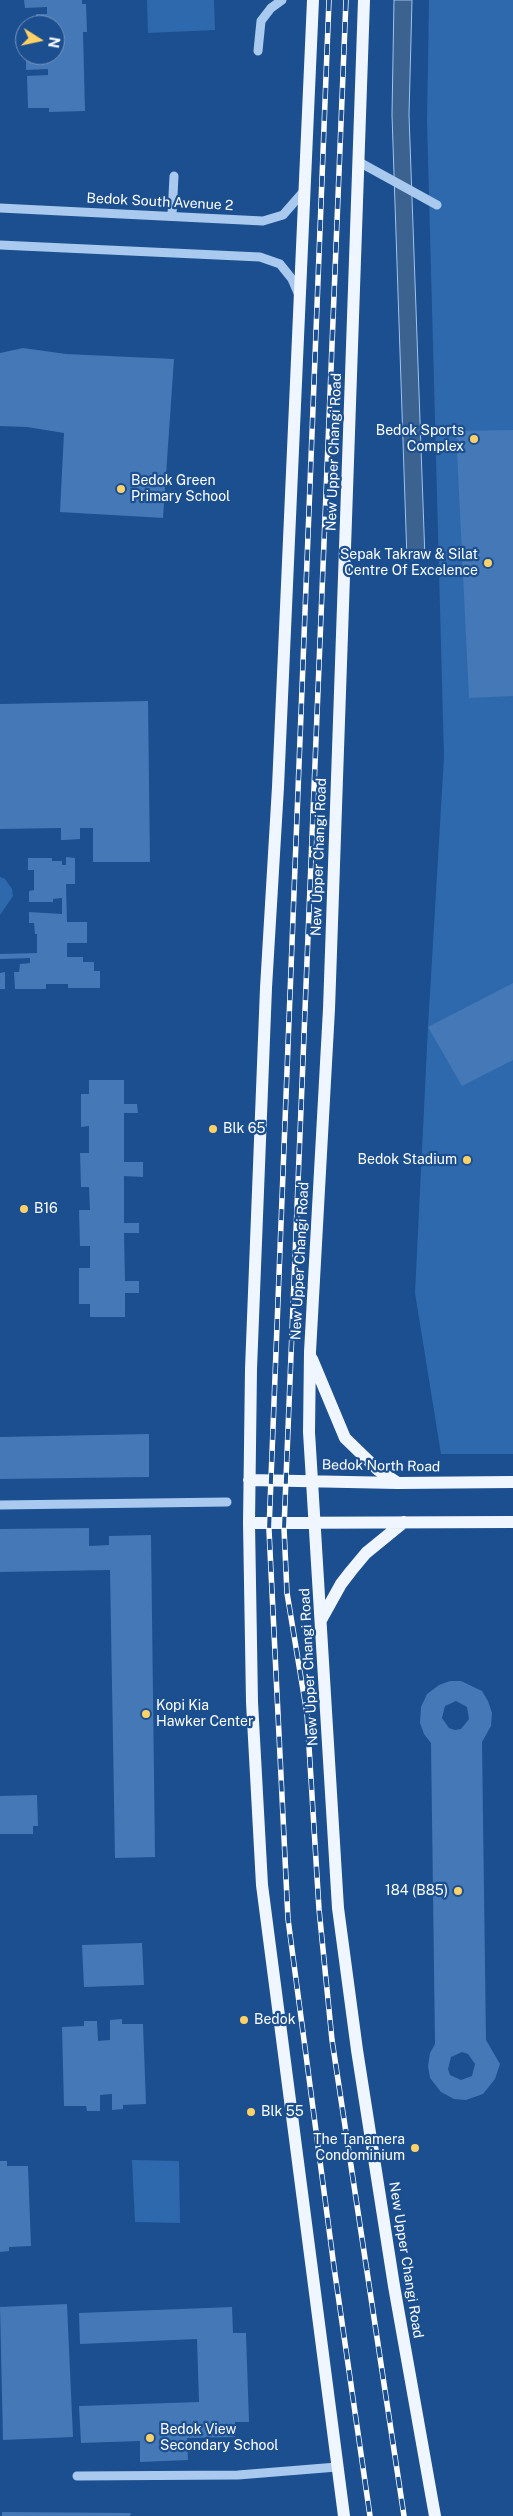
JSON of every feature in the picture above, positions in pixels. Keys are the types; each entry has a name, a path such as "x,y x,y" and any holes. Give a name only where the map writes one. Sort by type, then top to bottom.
{"main road":[{"path":"313,0 305,189 298,293 278,778 266,988 249,1523 252,1702 262,1885 344,2516"},
{"name":"New Upper Changi Road","path":"364,0 329,1009 310,1352 309,1432 316,1522 338,1908 357,2050 393,2280 435,2516"},
{"path":"310,1352 346,1438 378,1470 398,1483"},
{"name":"Bedok North Road","path":"249,1480 398,1483 513,1482"},
{"path":"321,1620 337,1591 366,1553 404,1522"},
{"path":"249,1523 513,1522"}],"street":[{"path":"258,51 261,21 271,8 282,0"},
{"path":"359,162 436,205"},
{"path":"172,215 174,176"},
{"name":"Bedok South Avenue 2","path":"0,208 264,221 274,220 291,209 305,189"},
{"path":"0,246 260,257 280,264 292,280 298,293"},
{"path":"0,1505 227,1502"},
{"path":"77,2476 238,2475 337,2467"}],"shaded area":[{"path":"147,0 214,0 215,30 148,33"},
{"path":"394,0 412,0 409,115 425,559 407,560 392,115"},
{"name":"Bedok Sports Complex","path":"429,0 513,0 513,1454 441,1454 415,1293 444,757 427,121"},
{"path":"0,877 5,879 12,889 13,896 0,915"},
{"path":"132,2160 179,2161 180,2223 135,2222"}],"building":[{"path":"24,0 82,0 82,4 86,4 87,32 83,32 85,111 49,112 49,108 28,108 27,76 48,75 48,69 26,70 26,65 65,65 65,15 36,15 47,14 47,7 25,8"},
{"path":"23,348 66,354 174,359 163,518 60,512 64,433 27,427 0,426 0,353"},
{"name":"Sepak Takraw & Silat Centre Of Excelence","path":"513,430 513,696 469,698 456,431"},
{"path":"148,701 150,862 93,862 93,828 80,828 80,839 64,840 61,840 61,828 0,829 0,704"},
{"path":"66,857 75,858 75,884 66,884 67,922 87,922 87,943 67,943 67,957 83,957 83,962 94,962 94,971 100,971 100,988 68,988 68,984 46,984 46,989 15,989 14,972 19,972 20,964 30,963 30,958 0,959 0,954 37,953 37,934 35,934 34,923 29,923 29,912 62,914 62,898 53,899 53,902 29,902 29,891 34,890 34,870 28,870 28,858 52,858 52,861 62,861 62,865 66,865"},
{"path":"5,972 5,989 0,989 0,973"},
{"path":"513,983 513,1060 462,1086 428,1027"},
{"path":"89,1080 124,1080 124,1104 137,1104 138,1113 124,1113 124,1162 143,1162 143,1177 124,1176 124,1223 139,1223 139,1233 124,1233 125,1281 139,1281 139,1293 125,1293 125,1317 90,1317 90,1304 79,1304 79,1268 90,1268 90,1246 80,1246 79,1210 90,1210 89,1187 81,1187 80,1153 89,1153 89,1126 81,1127 81,1094 89,1094"},
{"path":"149,1434 149,1477 0,1479 0,1437"},
{"path":"89,1528 89,1546 109,1545 109,1536 151,1535 155,1857 115,1858 110,1570 0,1572 0,1529"},
{"name":"184 (B85)","path":"450,1681 461,1681 482,1691 492,1713 491,1726 482,1742 486,2040 500,2064 495,2079 483,2094 466,2100 454,2099 441,2092 430,2078 428,2066 430,2053 435,2044 431,1743 424,1734 420,1723 421,1707 427,1694 439,1685","holes":["456,1701 467,1707 469,1719 461,1729 455,1730 449,1728 442,1718 445,1706","462,2052 468,2054 475,2064 472,2076 461,2080 450,2075 448,2069 451,2057"]},
{"path":"37,1795 38,1826 33,1826 33,1834 0,1834 0,1796"},
{"path":"142,1943 144,1985 84,1987 82,1945"},
{"path":"122,2019 122,2024 143,2024 146,2104 123,2105 123,2109 112,2110 112,2094 100,2095 100,2111 87,2111 86,2106 64,2106 62,2027 84,2026 84,2021 97,2021 98,2041 110,2040 110,2020"},
{"path":"0,2161 7,2161 7,2166 28,2166 31,2246 9,2247 9,2251 0,2252"},
{"path":"67,2304 73,2437 3,2440 0,2307"},
{"path":"232,2307 233,2333 246,2333 249,2422 235,2422 235,2437 187,2438 188,2460 140,2462 140,2441 81,2443 79,2406 199,2402 197,2339 80,2344 79,2313"},
{"path":"2,2512 131,2513 130,2516 2,2516"}],"railway":[{"path":"329,0 269,1530 288,1919 334,2267 370,2516"},
{"path":"346,0 284,1528 287,1593 307,1714 319,1909 332,2040 404,2516"}],"place":[{"name":"Bedok Sports Complex","path":"474,439"},
{"name":"Bedok Green Primary School","path":"121,489"},
{"name":"Sepak Takraw & Silat Centre Of Excelence","path":"488,563"},
{"name":"Blk 65","path":"213,1129"},
{"name":"Bedok Stadium","path":"467,1160"},
{"name":"B16","path":"24,1209"},
{"name":"Kopi Kia Hawker Center","path":"146,1714"},
{"name":"184 (B85)","path":"458,1891"},
{"name":"Bedok","path":"244,2020"},
{"name":"Blk 55","path":"251,2112"},
{"name":"The Tanamera Condominium","path":"415,2148"},
{"name":"Bedok View Secondary School","path":"150,2438"}]}
